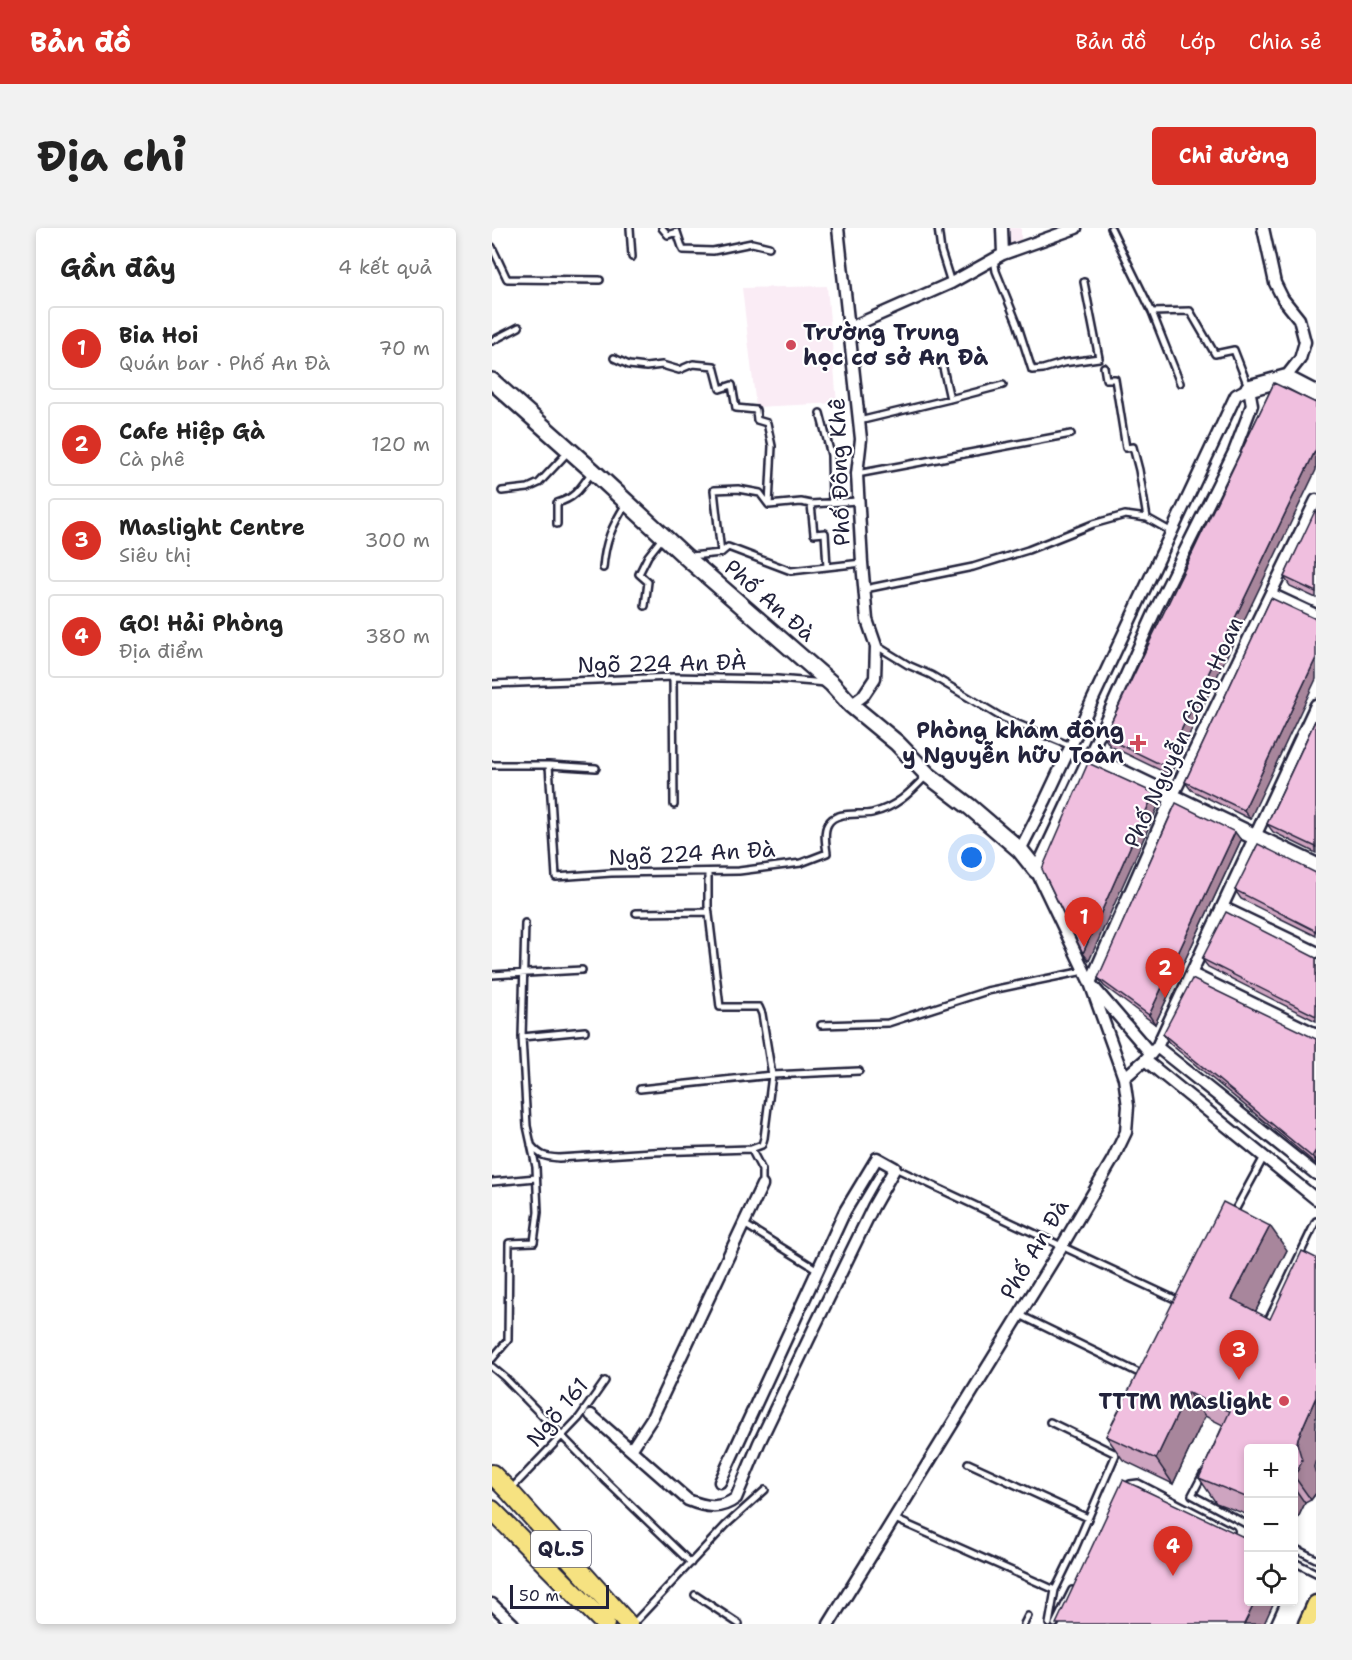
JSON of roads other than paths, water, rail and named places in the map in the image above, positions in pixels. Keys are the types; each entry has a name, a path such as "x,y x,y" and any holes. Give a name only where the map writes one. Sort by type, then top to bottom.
{"highway":[{"name":"QL.5","path":"492,1474 628,1624"},
{"name":"QL.5","path":"492,1510 605,1624"}],"main road":[{"path":"1307,1624 1316,1604"}],"street":[{"name":"Phố Đông Khê","path":"838,228 861,439 857,474 867,620 876,645 875,678 864,696 851,705"},
{"path":"998,257 1002,228"},
{"path":"849,328 951,283 998,257 1076,228"},
{"path":"1020,850 1236,395 1249,388 1285,378 1300,359 1305,342 1299,319 1283,299 1275,283 1263,228"},
{"path":"1285,378 1316,394"},
{"name":"Phố An Đà","path":"492,381 686,557 832,684 851,705 897,743 928,775 1020,850 1036,870 1090,983 1124,1078 1128,1106 1126,1132 1113,1160 1020,1316 829,1624"},
{"path":"1036,870 1156,609 1234,452 1252,405 1249,388"},
{"name":"Phố Nguyễn Công Hoan","path":"1090,983 1172,797 1315,504"},
{"path":"1271,594 1316,615"},
{"path":"1124,1078 1151,1054 1192,974 1316,705"},
{"path":"1089,757 1316,866"},
{"path":"1222,907 1316,952"},
{"path":"1192,974 1316,1034"},
{"path":"1090,983 1151,1054 1264,1157 1316,1200"},
{"path":"1151,1054 1316,1174"},
{"path":"591,1415 688,1500 700,1505 715,1507 736,1498 759,1443 815,1326 873,1207 896,1168 877,1158 845,1211 720,1482"},
{"path":"631,1450 652,1418 762,1185"},
{"path":"492,1604 513,1624"}],"lane":[{"path":"630,228 632,257"},
{"path":"662,228 668,236 677,232 683,250 713,251 752,243 769,247"},
{"path":"938,228 941,251 951,283"},
{"path":"1111,228 1152,312 1180,383"},
{"path":"492,247 507,279 600,280"},
{"path":"998,257 996,271 1017,323 1032,370 1099,358 1084,282"},
{"path":"1152,312 1190,311 1215,354 1234,350 1249,388"},
{"path":"492,341 519,327"},
{"path":"614,357 629,364 646,367 662,365 679,370 693,364 714,366 720,389 732,386 736,408 756,410 757,420 767,423 772,446 769,505"},
{"path":"941,359 950,399"},
{"path":"1104,367 1106,379 1115,379 1126,448 1133,447 1147,518"},
{"path":"859,421 1003,385"},
{"path":"820,413 831,455 832,503"},
{"path":"857,474 1071,434"},
{"path":"502,491 533,487 570,450"},
{"path":"557,524 557,503 573,496 593,471"},
{"path":"721,553 714,490 738,489 760,492 769,505"},
{"path":"769,505 858,501"},
{"path":"603,568 608,539 627,502"},
{"path":"811,504 814,534 825,533 827,567"},
{"path":"865,589 973,567 1028,550 1093,524 1125,515 1147,518 1172,532"},
{"path":"645,606 648,582 639,574 648,556 664,536"},
{"path":"686,557 721,553 728,547 791,570 862,563"},
{"path":"876,645 1001,717 1071,746"},
{"path":"673,677 674,805"},
{"name":"Ngõ 224 An ĐÀ","path":"492,684 673,677 777,679 832,684"},
{"path":"492,765 596,768"},
{"name":"Ngõ 224 An Đà","path":"549,765 556,877 611,873 739,871 801,863 827,853 826,832 832,820 842,816 869,814 881,810 905,798 928,775"},
{"path":"531,1144 537,1152 546,1157 559,1158 751,1149 762,1145 772,1075 762,1014 759,1007 720,1007 709,912 708,872"},
{"path":"636,913 709,912"},
{"path":"492,1359 508,1340 509,1243 534,1242 538,1212 536,1178 527,1126 522,1037 525,923"},
{"path":"492,975 582,970"},
{"path":"822,1025 888,1023 987,991 1084,971"},
{"path":"522,1037 585,1031"},
{"path":"640,1089 772,1075 859,1071"},
{"path":"751,1149 762,1170 762,1185"},
{"path":"1227,1224 1264,1157"},
{"path":"896,1168 1186,1304"},
{"path":"492,1182 536,1178"},
{"path":"1263,1332 1316,1221"},
{"path":"744,1224 818,1270"},
{"path":"1298,1257 1306,1262"},
{"path":"1020,1316 1149,1377"},
{"path":"492,1367 691,1563"},
{"name":"Ngõ 161","path":"509,1491 579,1418 605,1381"},
{"path":"1050,1422 1116,1454"},
{"path":"1049,1624 1055,1590 1121,1443"},
{"path":"968,1463 1088,1518"},
{"path":"1207,1466 1192,1496 1244,1522"},
{"path":"1120,1494 1133,1483 1238,1534"},
{"path":"633,1624 726,1525 765,1490"},
{"path":"895,1519 1055,1590"},
{"path":"1298,1550 1316,1559"},
{"path":"1298,1565 1316,1573"},
{"path":"1055,1624 1073,1588"},
{"path":"695,1595 739,1624"},
{"path":"1266,1624 1274,1606"},
{"path":"1024,1624 1028,1617"}],"place":[{"name":"Trường Trung học cơ sở An Đà","path":"791,345"},
{"name":"Phòng khám đông y Nguyễn hữu Toàn","path":"1138,743"},
{"name":"Bia Hoi","path":"1084,947"},
{"name":"Cafe Hiệp Gà","path":"1165,998"},
{"name":"Maslight Centre","path":"1239,1380"},
{"name":"TTTM Maslight","path":"1284,1401"},
{"name":"GO! Hải Phòng","path":"1173,1576"}]}
